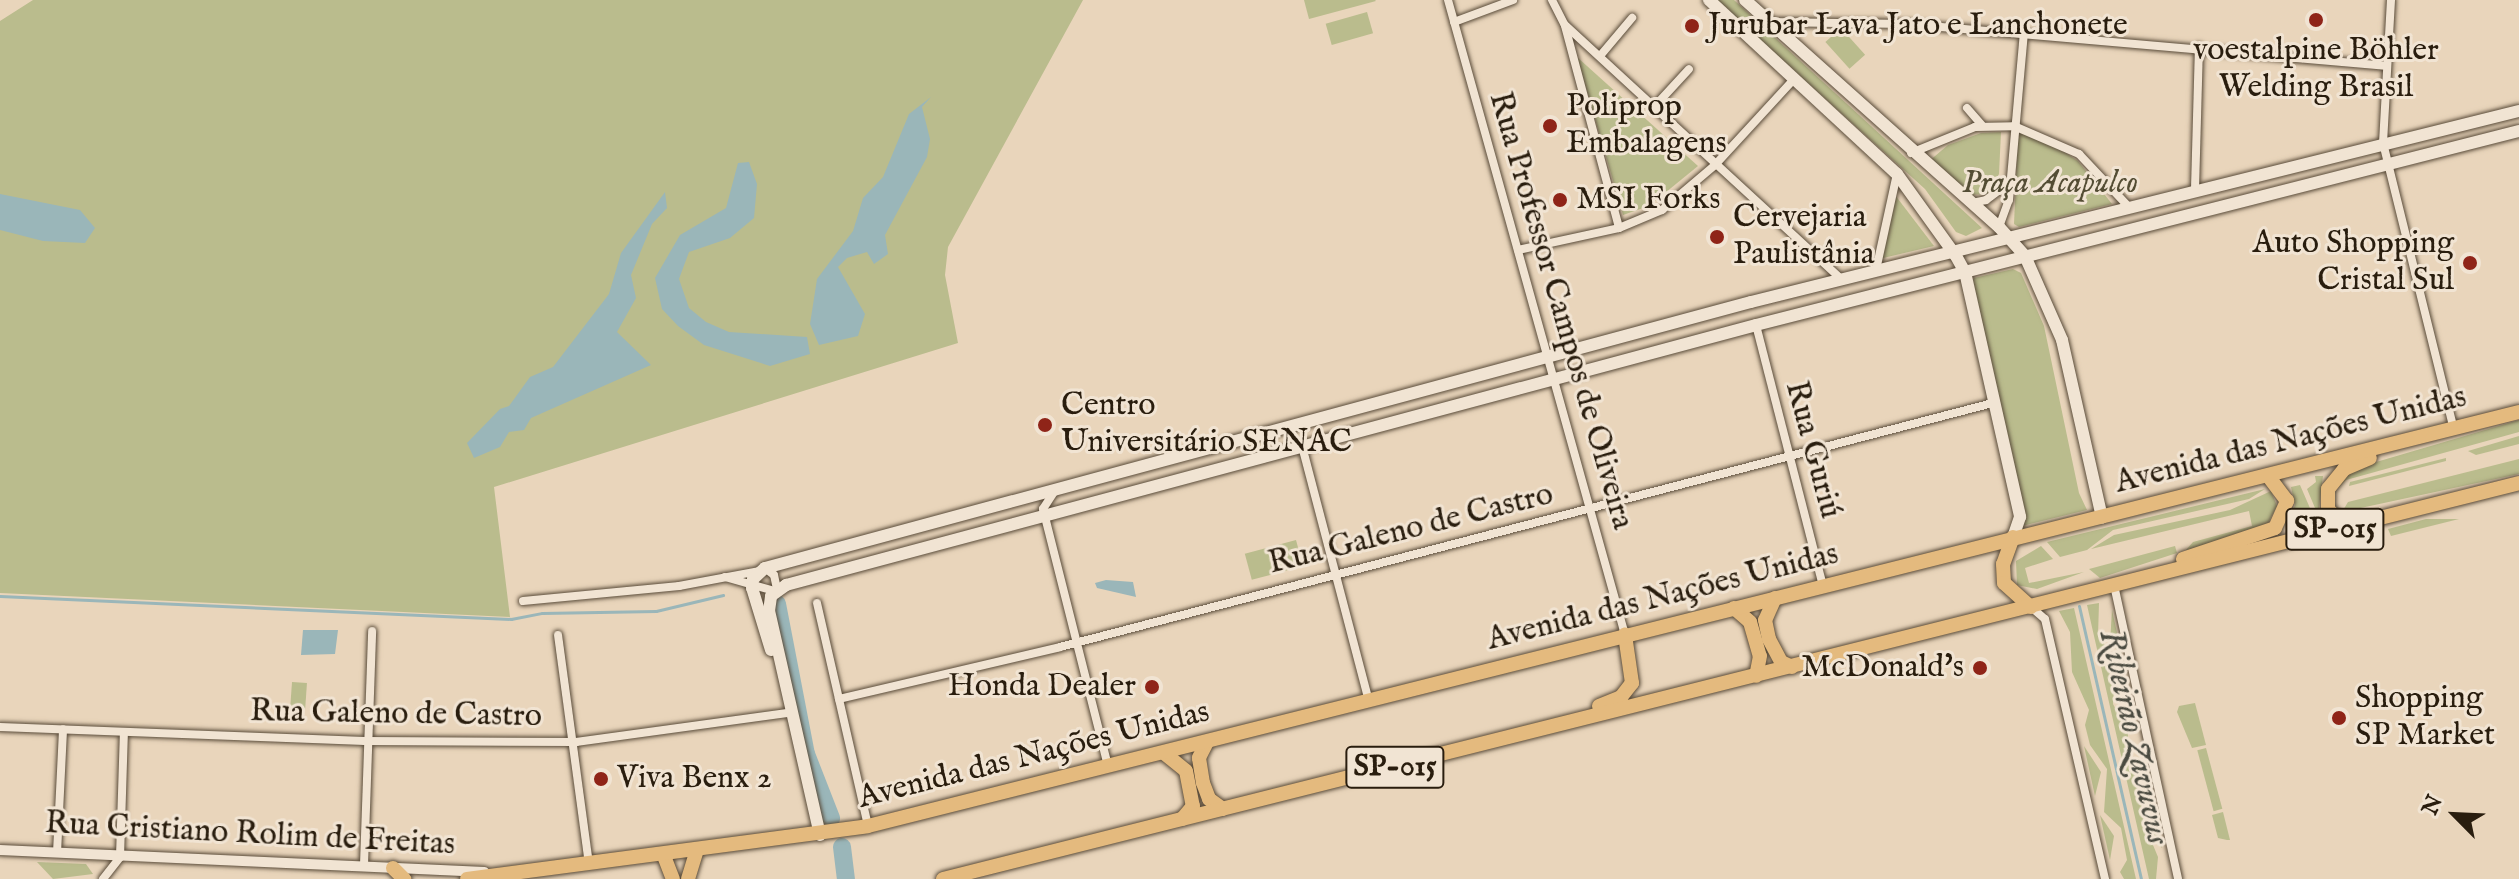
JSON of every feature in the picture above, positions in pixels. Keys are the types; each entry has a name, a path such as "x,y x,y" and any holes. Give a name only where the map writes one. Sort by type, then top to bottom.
{"highway":[{"name":"Avenida das Nações Unidas","path":"825,834 862,828 1108,767 2519,412"},
{"path":"2347,527 2328,509 2331,483 2361,461 2416,447 2438,433"},
{"path":"2152,576 2165,564 2275,528 2287,501 2268,476"},
{"name":"SP-015","path":"943,879 2519,483"},
{"path":"2013,537 2003,564 2004,583 2031,607"},
{"path":"1775,598 1765,620 1769,639 1781,662 1792,667"},
{"path":"1734,608 1750,622 1760,656 1756,676"},
{"path":"1540,730 1626,693 1634,674 1625,635"},
{"path":"1207,742 1199,758 1203,783 1209,799 1223,809"},
{"path":"1164,753 1186,771 1193,806 1181,820"},
{"name":"SP-015","path":"467,879 825,834"},
{"path":"688,879 696,852"},
{"path":"664,856 673,879"},
{"path":"393,868 404,879"}],"main road":[{"path":"1709,0 1897,174 1965,272 2020,517 2013,537"},
{"path":"1745,0 1911,153 1999,227 2025,256 2062,340 2102,518"},
{"path":"825,834 776,660 752,588 762,570 1767,298 2195,189 2519,111"},
{"path":"776,660 769,611 776,590 1045,513 1756,325 2519,131"},
{"path":"2076,242 2074,229 2080,218"},
{"path":"1756,325 1756,313 1767,298"},
{"path":"1459,404 1472,397 1479,375"}],"street":[{"name":"Rua Professor Campos de Oliveira","path":"1448,0 1625,635"},
{"path":"1454,22 1513,0"},
{"path":"1552,0 1565,25 1619,228"},
{"path":"2391,0 2383,143 2454,429"},
{"path":"1600,56 1632,18"},
{"path":"1767,22 1819,20 2024,33 2385,66"},
{"path":"1565,25 1841,279"},
{"path":"1999,227 2007,211 2024,33"},
{"path":"2195,189 2199,47"},
{"path":"1655,106 1689,69"},
{"path":"1518,250 1619,228 1662,210 1715,165 1794,79"},
{"path":"1967,108 1982,125"},
{"path":"1911,153 1982,125 2014,126 2079,154 2128,206"},
{"path":"1876,270 1897,174"},
{"path":"1972,203 1993,196 2010,182"},
{"name":"Rua Guriú","path":"1756,325 1823,586"},
{"name":"Rua Galeno de Castro","path":"839,699 1078,642 1335,573 1789,459 1993,403"},
{"path":"1302,446 1369,701"},
{"path":"1059,488 1046,499 1045,513 1108,767"},
{"path":"523,601 762,570 774,575 776,590 752,588 725,576"},
{"path":"2114,585 2178,879"},
{"path":"817,603 839,699 862,828"},
{"path":"2031,607 2045,619 2105,879"},
{"path":"364,865 365,741 372,631"},
{"path":"558,635 576,742 589,866"},
{"name":"Rua Galeno de Castro","path":"0,727 365,741 576,742 789,713"},
{"path":"57,853 63,729"},
{"path":"103,879 120,857 124,732"},
{"name":"Rua Cristiano Rolim de Freitas","path":"0,850 499,873"}],"green space":[{"path":"33,0 1083,0 948,247 945,275 958,343 494,487 510,617 0,593 0,21"},
{"path":"1304,0 1375,0 1376,1 1309,19"},
{"path":"1716,0 1734,0 1982,228 1966,236 1956,232 1925,189"},
{"path":"1367,12 1373,33 1332,45 1326,24"},
{"path":"1841,28 1865,55 1849,69 1825,42"},
{"path":"1577,57 1698,166 1649,206 1623,215"},
{"name":"Praça Acapulco","path":"2001,132 1999,174 1988,194 1968,195 1928,162 1948,145 1981,133"},
{"name":"Praça Acapulco","path":"2018,133 2048,141 2078,161 2112,204 2019,227 2014,224"},
{"name":"Praça Acapulco","path":"1895,195 1934,246 1879,259"},
{"path":"2013,269 2021,273 2044,326 2079,493 2087,510 2022,526 1970,285 1974,278"},
{"path":"2519,420 2519,432 2346,480 2338,488 2346,475 2366,465"},
{"path":"2519,436 2519,444 2476,455 2468,451"},
{"path":"2446,458 2446,461 2349,486 2350,482"},
{"path":"2519,459 2519,474 2342,512 2348,502"},
{"path":"2315,476 2323,476 2318,515 2307,489 2316,482"},
{"path":"2300,485 2316,522 2287,528 2295,505 2291,487"},
{"path":"2265,489 2249,499 2113,530 2087,550 2060,557 2047,542"},
{"path":"2271,491 2277,506 2267,525 2185,551 2193,542 2252,526 2249,511 2091,549 2114,535 2230,510"},
{"path":"2426,519 2459,519 2391,536 2388,529"},
{"path":"1296,540 1303,566 1252,580 1245,554"},
{"path":"2041,546 2053,559 2025,568 2029,583 2084,572 2037,589 2017,585 2016,561"},
{"path":"2175,546 2177,553 2100,578 2089,569"},
{"path":"2099,603 2098,636 2108,649 2115,677 2113,704 2128,732 2128,760 2144,793 2143,821 2158,857 2156,879 2149,879 2087,605"},
{"path":"2074,608 2136,879 2124,879 2120,872 2127,860 2121,828 2104,812 2107,769 2090,745 2085,725 2089,710 2072,672 2070,632 2059,611"},
{"path":"2112,610 2122,655 2110,643"},
{"path":"292,682 307,683 305,709 290,708"},
{"path":"2195,703 2206,745 2192,748 2177,712 2179,706"},
{"path":"2084,746 2101,772 2095,796"},
{"path":"2206,748 2222,809 2214,811 2197,750"},
{"path":"2156,805 2162,848 2150,833"},
{"path":"2223,812 2230,840 2218,838 2212,815"},
{"path":"2100,815 2114,836 2110,860"},
{"path":"37,862 86,864 93,874 53,879"}],"water":[{"path":"931,97 922,107 930,139 927,157 885,235 888,254 874,264 867,252 847,258 838,267 865,314 858,336 819,345 810,324 817,279 853,231 863,198 883,177 909,114"},
{"path":"749,162 757,184 754,218 730,238 689,252 679,279 689,308 706,322 729,332 807,337 810,354 770,366 704,345 678,326 662,309 655,278 680,235 726,208 738,163"},
{"path":"665,192 667,208 652,224 631,275 636,298 617,332 651,365 531,418 524,430 509,432 500,447 474,458 467,443 500,409 509,406 530,377 553,367 609,294 621,253"},
{"path":"0,194 80,210 95,228 85,243 43,241 0,230"},
{"path":"1106,580 1133,582 1136,597 1097,588 1095,583"},
{"path":"303,630 338,630 335,654 301,655"}],"waterway":[{"path":"0,596 511,619 542,613 656,611 723,595"},
{"path":"777,604 806,754 831,818"},
{"name":"Ribeirão Zavuvus","path":"2079,606 2141,879"},
{"path":"842,847 846,879"}],"place":[{"name":"voestalpine Böhler Welding Brasil","path":"2316,20"},
{"name":"Jurubar Lava Jato e Lanchonete","path":"1692,26"},
{"name":"Poliprop Embalagens","path":"1550,126"},
{"name":"MSI Forks","path":"1560,200"},
{"name":"Cervejaria Paulistânia","path":"1717,237"},
{"name":"Auto Shopping Cristal Sul","path":"2470,263"},
{"name":"Centro Universitário SENAC","path":"1045,425"},
{"name":"McDonald's","path":"1980,668"},
{"name":"Honda Dealer","path":"1152,687"},
{"name":"Shopping SP Market","path":"2339,718"},
{"name":"Viva Benx 2","path":"601,779"}]}
